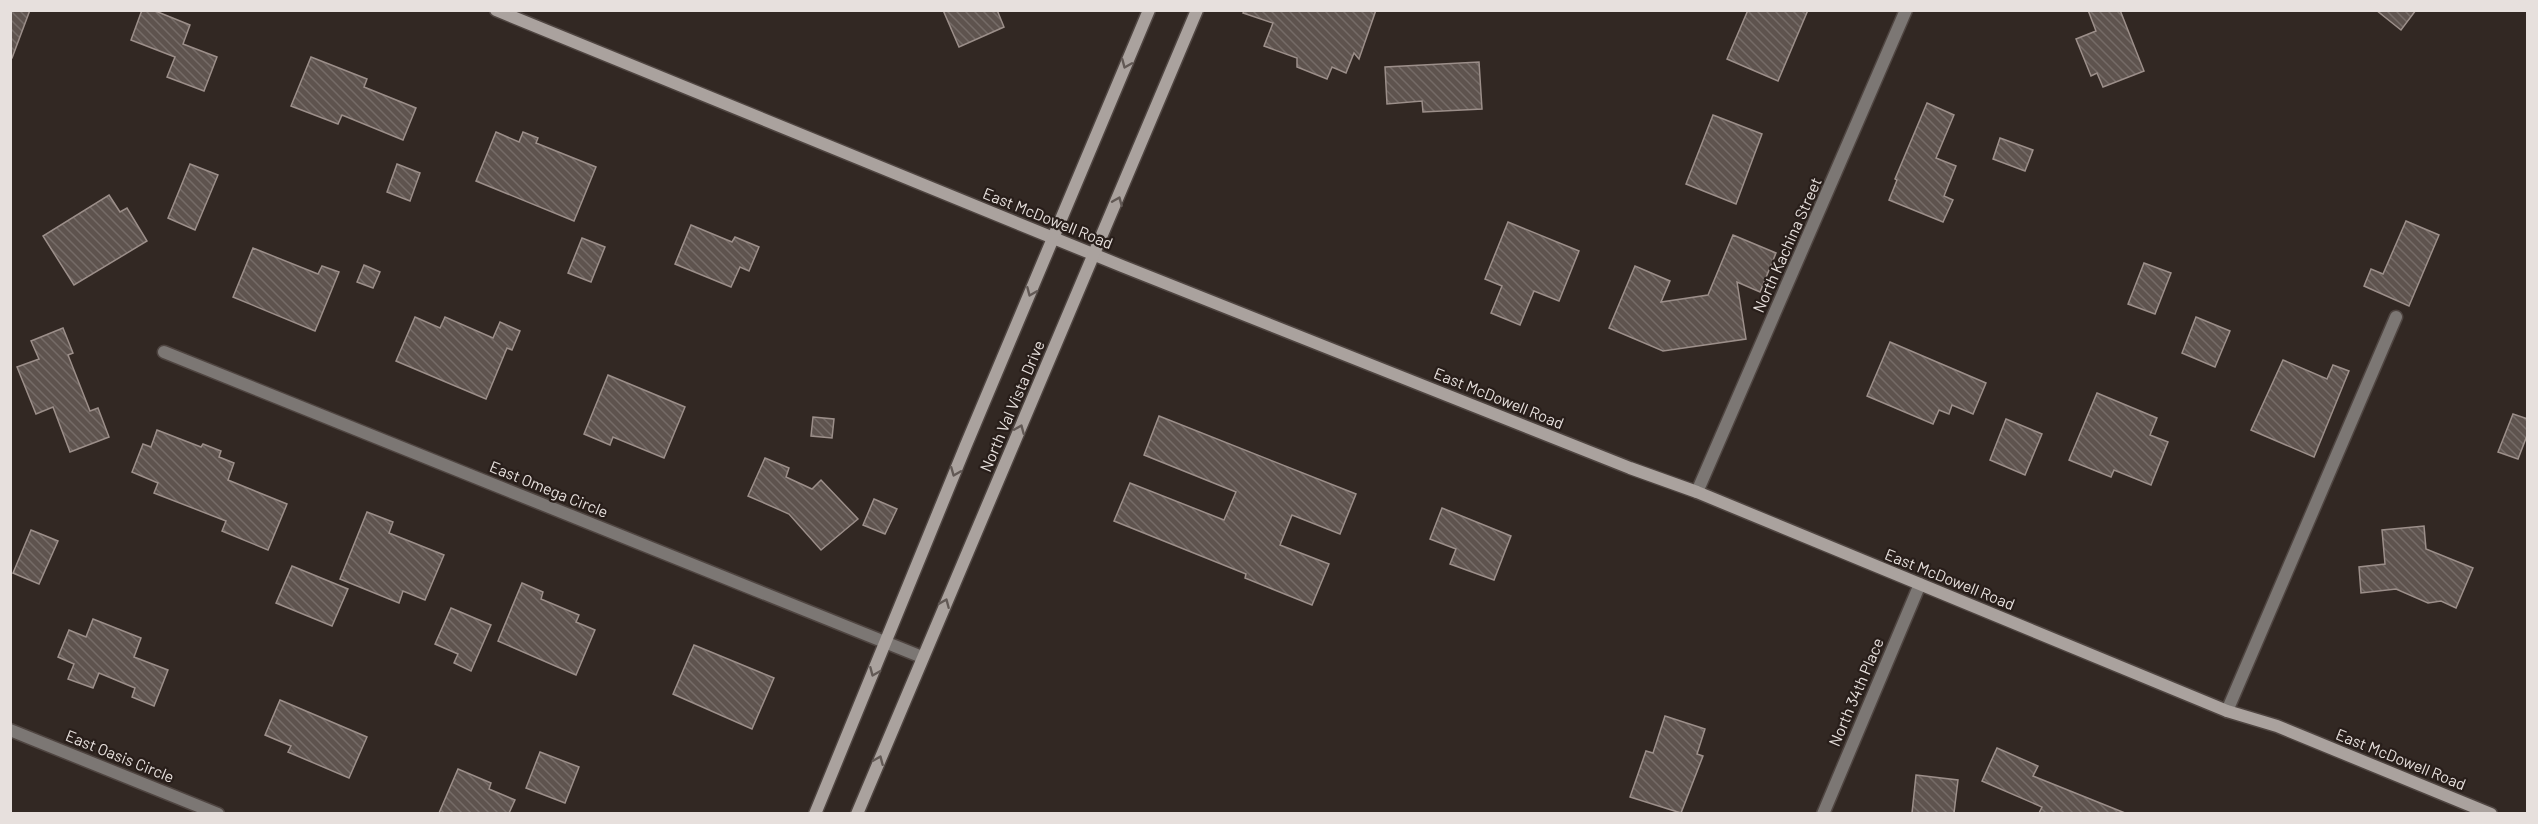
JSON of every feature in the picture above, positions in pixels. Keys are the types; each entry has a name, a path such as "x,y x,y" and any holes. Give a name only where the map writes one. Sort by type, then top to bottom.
{"main road":[{"name":"East McDowell Road","path":"496,10 1095,255 1618,464 1697,492 2227,711 2277,726 2491,813"},
{"name":"North Val Vista Drive","path":"815,813 1149,10"},
{"name":"North Val Vista Drive","path":"856,813 1095,255 1197,10"}],"street":[{"name":"North Kachina Street","path":"1697,492 1906,10"},
{"path":"2227,711 2396,317"},
{"name":"East Omega Circle","path":"164,352 922,657"},
{"name":"North 34th Place","path":"1823,813 1920,584"},
{"name":"East Oasis Circle","path":"10,730 218,813"}],"building":[{"path":"10,10 30,10 12,58 10,58"},
{"path":"142,10 153,10 190,25 183,44 217,57 204,91 167,77 175,57 131,40"},
{"path":"943,10 997,10 1004,27 959,47"},
{"path":"1244,10 1376,10 1359,59 1354,53 1346,73 1332,67 1327,79 1297,67 1297,58 1264,46 1273,23 1243,13"},
{"path":"1748,10 1808,10 1778,81 1727,59"},
{"path":"2088,10 2120,10 2144,71 2103,87 2097,73 2091,76 2076,39 2096,31"},
{"path":"2376,10 2416,10 2401,30"},
{"path":"311,57 367,79 364,87 416,108 403,140 342,115 338,124 291,106"},
{"path":"1479,62 1482,109 1423,112 1422,101 1387,104 1385,67"},
{"path":"1927,103 1954,115 1936,158 1956,166 1944,196 1953,200 1943,222 1889,200 1897,180 1895,179"},
{"path":"1713,115 1762,134 1736,204 1686,184"},
{"path":"496,132 519,142 523,132 538,138 536,143 596,167 574,221 476,181"},
{"path":"2000,138 2033,150 2025,171 1993,159"},
{"path":"190,164 218,175 195,230 168,218"},
{"path":"397,164 420,173 410,201 387,192"},
{"path":"109,195 120,212 127,208 147,241 74,285 43,236"},
{"path":"2406,221 2439,235 2409,306 2364,286 2371,269 2383,274"},
{"path":"1508,222 1579,251 1559,301 1534,291 1520,325 1491,313 1502,286 1485,279"},
{"path":"691,225 732,242 735,237 759,247 749,271 740,267 731,287 675,264"},
{"path":"1733,235 1776,253 1760,292 1737,282 1746,339 1663,351 1609,328 1635,266 1670,281 1661,302 1708,295"},
{"path":"582,238 605,247 591,282 568,273"},
{"path":"253,248 318,274 322,266 339,272 315,331 233,297"},
{"path":"2144,263 2171,273 2155,314 2128,304"},
{"path":"364,265 380,272 373,288 357,282"},
{"path":"415,317 440,328 445,317 493,338 500,322 520,331 512,350 507,348 486,399 396,361"},
{"path":"2196,317 2230,331 2215,367 2182,353"},
{"path":"63,328 73,353 68,355 90,411 98,408 109,437 70,452 53,407 36,414 17,367 39,359 31,341"},
{"path":"1890,342 1986,383 1973,414 1952,405 1949,414 1939,410 1933,424 1867,396"},
{"path":"2283,360 2327,379 2333,365 2349,371 2314,457 2251,430"},
{"path":"608,375 685,407 664,458 613,437 610,445 584,434"},
{"path":"2097,393 2157,418 2150,435 2168,442 2151,485 2114,470 2111,477 2069,460"},
{"path":"2513,414 2528,419 2528,433 2518,459 2498,452"},
{"path":"1159,416 1356,494 1340,534 1292,515 1280,545 1329,564 1312,605 1245,578 1246,574 1114,521 1130,483 1224,520 1236,492 1144,455"},
{"path":"813,417 834,419 832,438 811,436"},
{"path":"2006,419 2042,434 2025,475 1990,460"},
{"path":"157,430 201,447 203,444 221,451 219,457 234,463 228,480 287,504 268,550 222,531 226,521 154,493 158,483 132,472 143,444 151,447"},
{"path":"765,458 789,468 786,477 812,489 821,480 858,519 821,550 789,514 748,496"},
{"path":"874,499 897,509 885,534 863,525"},
{"path":"1442,508 1511,536 1494,580 1450,564 1456,549 1430,539"},
{"path":"367,512 393,522 389,533 444,555 425,600 403,591 399,603 340,579"},
{"path":"2424,526 2426,549 2473,568 2456,608 2441,601 2428,603 2396,589 2361,593 2359,567 2385,564 2382,530"},
{"path":"31,530 58,541 39,584 13,573"},
{"path":"292,566 348,589 332,626 276,603"},
{"path":"522,583 543,592 541,599 579,615 576,622 595,630 576,675 498,641"},
{"path":"451,608 491,625 471,671 454,663 458,654 435,644"},
{"path":"93,619 141,638 134,657 168,670 154,706 132,697 135,688 99,673 93,688 68,679 74,664 58,657 69,630 86,637"},
{"path":"694,645 774,678 752,729 673,694"},
{"path":"280,700 367,737 349,778 288,752 291,746 265,735"},
{"path":"1665,716 1705,729 1697,754 1703,756 1681,813 1630,797 1646,751 1653,753"},
{"path":"1997,748 2038,766 2033,776 2125,813 2039,813 2042,807 1982,781"},
{"path":"540,752 579,767 565,803 526,788"},
{"path":"458,769 491,783 489,789 515,800 509,813 439,813"},
{"path":"1916,775 1958,780 1954,813 1912,813"}]}
